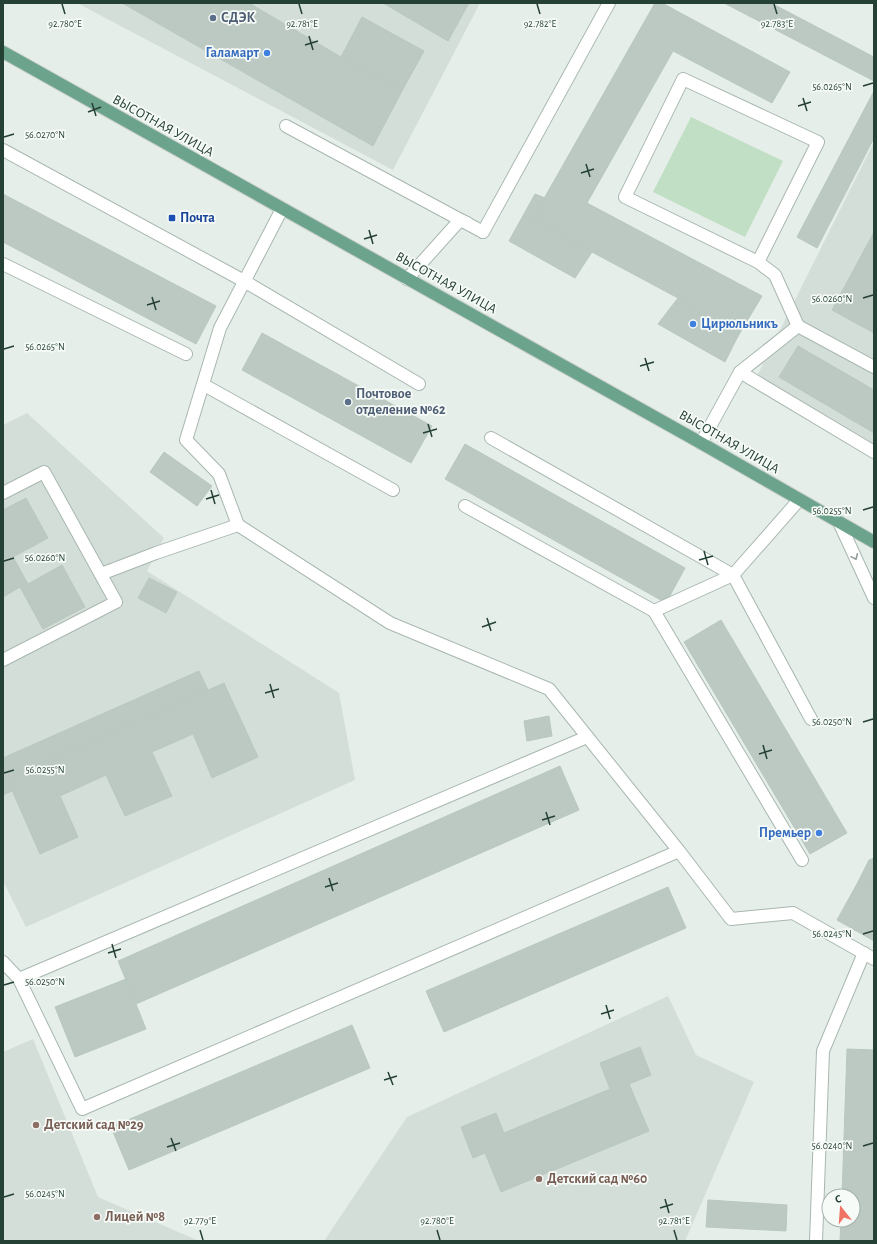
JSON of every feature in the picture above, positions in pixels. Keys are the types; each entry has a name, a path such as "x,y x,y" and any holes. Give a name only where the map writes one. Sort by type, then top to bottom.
{"main road":[{"name":"ВЫСОТНАЯ УЛИЦА","path":"3,52 701,443 874,542"}],"lane":[{"path":"286,126 483,232 609,3"},
{"path":"758,262 818,142 683,79 625,197 758,262 775,275 798,326 874,367"},
{"path":"3,150 244,281 419,384"},
{"path":"282,209 220,328 204,385 186,440 219,474 238,526 390,623 549,689 679,851 731,919 793,913 869,956 823,1051 816,1241"},
{"path":"407,279 460,220"},
{"path":"3,264 186,354"},
{"path":"701,443 740,372 798,326"},
{"path":"740,372 874,452"},
{"path":"204,385 393,490"},
{"path":"491,438 733,575 812,719"},
{"path":"3,493 44,472 116,602 3,660"},
{"path":"654,611 733,575 799,500"},
{"path":"465,506 654,611 802,860"},
{"path":"839,522 874,598"},
{"path":"101,574 238,526"},
{"path":"19,979 587,737"},
{"path":"3,962 19,979 82,1109 679,851"}],"shaded area":[{"path":"77,3 480,3 393,170"},
{"path":"874,142 874,445 756,378"},
{"path":"27,413 164,538 147,571 339,693 355,780 26,927 3,881 3,425"},
{"name":"Детский сад №60","path":"668,996 696,1055 754,1082 685,1241 324,1241 407,1117"},
{"name":"Детский сад №29","path":"33,1039 98,1197 199,1241 3,1241 3,1052"}],"green space":[{"path":"691,117 783,161 745,237 653,192"}],"building":[{"path":"122,3 249,3 402,91 373,146"},
{"path":"383,3 469,3 448,41"},
{"path":"655,3 662,3 790,72 772,103 673,51 587,203 762,296 737,338 678,298 592,252 533,218"},
{"path":"724,3 771,3 874,57 874,81"},
{"path":"362,17 424,51 402,91 341,57"},
{"path":"874,91 874,138 817,248 797,237"},
{"path":"3,194 216,306 196,344 3,242"},
{"path":"535,194 545,198 533,218 592,252 575,278 509,241"},
{"path":"874,232 874,333 832,310"},
{"path":"678,298 737,338 725,362 658,324"},
{"path":"262,333 432,426 411,463 242,370"},
{"path":"798,346 874,390 874,433 779,377"},
{"path":"465,444 685,568 666,603 445,479"},
{"path":"164,452 212,486 197,506 150,472"},
{"path":"26,498 48,538 13,557 28,584 62,565 85,607 43,629 20,587 3,597 3,562 6,561 3,555 3,510"},
{"path":"149,578 177,592 166,613 138,598"},
{"path":"721,620 847,833 810,854 684,642"},
{"path":"199,671 208,690 7,779 12,791 3,795 3,758"},
{"path":"224,683 258,757 212,778 193,734 152,752 172,796 125,816 106,775 60,796 78,837 40,854 7,779"},
{"path":"549,716 552,736 527,741 524,721"},
{"path":"560,766 579,810 136,1004 118,961"},
{"path":"874,858 874,891 858,882 869,860"},
{"path":"858,882 874,891 874,941 837,920"},
{"path":"668,887 686,928 444,1032 426,991"},
{"path":"126,979 146,1029 75,1057 55,1007"},
{"path":"352,1025 370,1068 129,1170 111,1127"},
{"path":"640,1047 651,1075 629,1084 649,1131 501,1192 485,1153 473,1158 461,1127 496,1113 504,1133 610,1089 600,1063"},
{"path":"847,1049 874,1050 874,1241 840,1241 841,1228 861,1228 861,1188 842,1188"},
{"path":"708,1200 787,1205 786,1231 706,1227"}],"place":[{"name":"СДЭК","path":"213,18"},
{"name":"Галамарт","path":"267,53"},
{"name":"Почта","path":"172,218"},
{"name":"Цирюльникъ","path":"693,324"},
{"name":"Почтовое отделение №62","path":"348,402"},
{"name":"Премьер","path":"819,833"},
{"name":"Детский сад №29","path":"36,1125"},
{"name":"Детский сад №60","path":"539,1179"},
{"name":"Лицей №8","path":"97,1217"}]}
